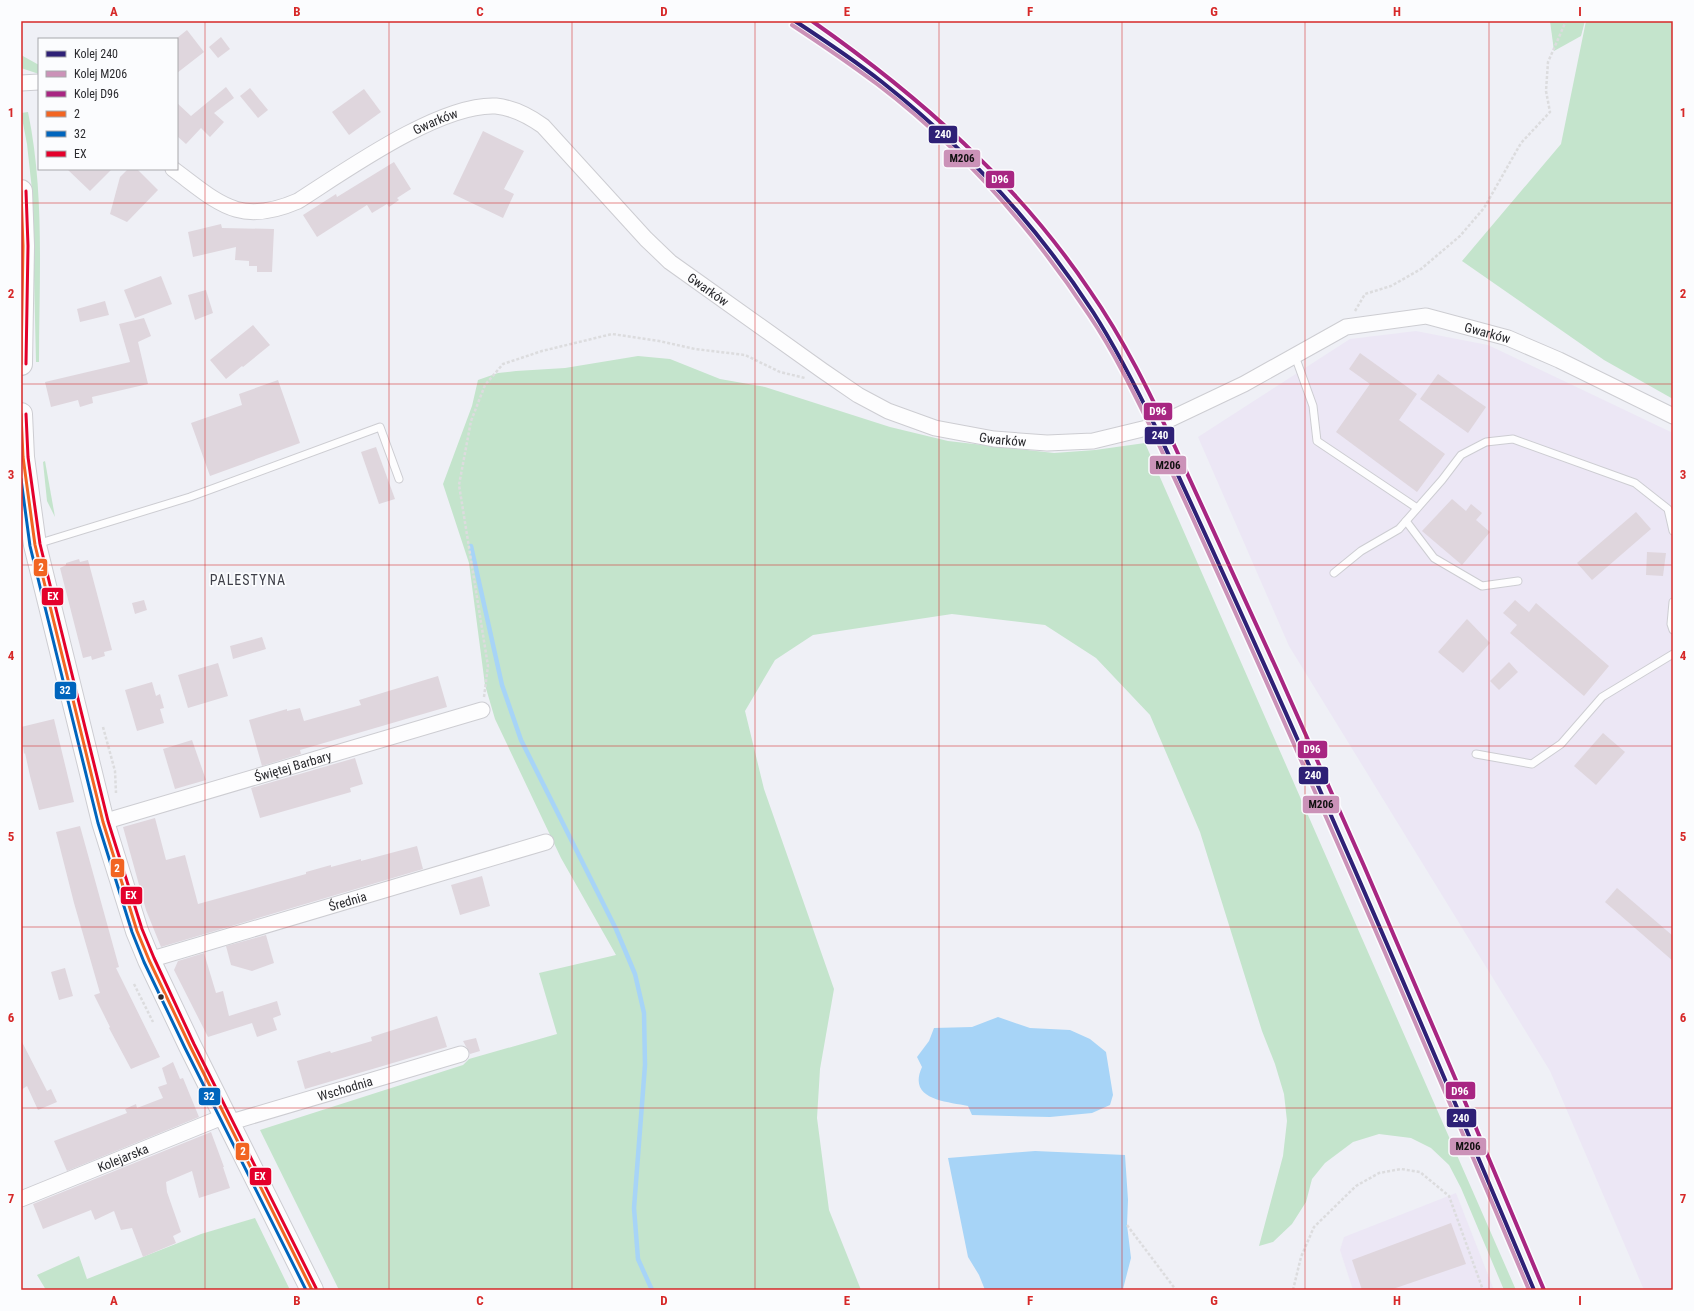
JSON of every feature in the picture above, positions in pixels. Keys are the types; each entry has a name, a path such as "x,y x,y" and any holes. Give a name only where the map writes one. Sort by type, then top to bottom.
{"main road":[{"path":"21,191 23,246 21,364"},
{"path":"21,414 23,457 35,545 103,822 134,923 149,960 312,1290"}],"street":[{"path":"21,83 38,82"},
{"name":"Gwarków","path":"174,170 206,194 228,208 239,211 253,212 283,208 298,201 399,138 424,126 466,111 494,106 505,107 529,116 543,126 640,234 670,262 823,372 858,395 888,411 935,428 986,437 1047,443 1075,443 1093,441 1155,426 1244,384 1346,327 1426,316 1508,338 1559,360 1673,416"},
{"name":"Świętej Barbary","path":"103,822 482,710"},
{"name":"Średnia","path":"149,960 546,842"},
{"name":"Wschodnia","path":"227,1120 461,1054"},
{"name":"Kolejarska","path":"21,1199 227,1120"}],"lane":[{"path":"1295,356 1313,406 1317,441 1417,508"},
{"path":"35,545 190,497 380,427 399,478"},
{"path":"1334,573 1361,551 1398,529 1442,480 1461,455 1486,442 1513,439 1636,483 1668,509 1673,531"},
{"path":"1406,520 1434,558 1482,586 1518,581"},
{"path":"1673,602 1671,624 1673,630"},
{"path":"1476,754 1532,764 1561,744 1602,697 1673,654"}],"path":[{"path":"1346,327 1365,294 1391,286 1421,270 1460,236 1484,208 1521,143 1550,112 1546,91 1548,62 1566,21"},
{"path":"482,710 488,666 459,485 471,421 485,385 503,364 542,351 612,334 695,349 745,355 780,372 809,378"},
{"path":"103,727 113,762"},
{"path":"134,984 153,1022"},
{"path":"1293,1290 1301,1257 1314,1227 1356,1186 1379,1173 1401,1169 1420,1172 1449,1196 1483,1290"},
{"path":"1127,1225 1176,1290"}],"shaded area":[{"path":"1416,331 1488,345 1673,433 1673,1290 1644,1290 1550,1071 1289,646 1198,437 1350,339"},
{"path":"1456,1193 1494,1290 1353,1290 1340,1250 1344,1237"}],"green space":[{"path":"1550,21 1585,21 1581,36 1554,51"},
{"path":"1586,21 1673,21 1673,399 1604,360 1462,261 1561,144"},
{"path":"21,55 38,64 38,74 21,68"},
{"path":"28,112 37,174 39,205 39,362 36,362 32,190 27,144 21,113"},
{"path":"638,356 670,359 720,379 765,387 890,427 948,441 1054,453 1095,450 1145,443 1516,1290 1504,1290 1461,1188 1449,1165 1431,1148 1411,1138 1379,1134 1353,1142 1325,1163 1312,1179 1306,1202 1292,1224 1273,1242 1259,1246 1283,1156 1287,1121 1284,1094 1275,1064 1262,1031 1200,832 1150,715 1096,658 1045,625 952,614 813,635 775,660 745,711 764,789 834,989 820,1069 817,1118 829,1210 861,1290 339,1290 260,1130 463,1065 469,1059 557,1034 539,973 616,955 561,858 495,719 485,685 469,563 443,484 472,406 478,380 498,373 565,368"},
{"path":"45,461 55,517 47,501 43,462"},
{"path":"255,1218 290,1290 46,1290 37,1275 79,1256 87,1279 201,1234"}],"water":[{"path":"998,1017 1030,1028 1070,1030 1090,1039 1106,1052 1113,1095 1110,1105 1092,1113 1050,1117 972,1115 968,1106 940,1100 924,1093 920,1086 919,1078 922,1067 917,1057 929,1041 934,1028 972,1027"},
{"path":"1035,1151 1125,1155 1128,1200 1127,1225 1131,1258 1123,1289 985,1290 979,1275 968,1257 948,1158"}],"building":[{"path":"187,30 204,52 178,72 178,38"},
{"path":"221,37 230,49 218,58 209,47"},
{"path":"226,87 234,98 214,113 224,122 210,137 201,128 186,144 178,137 178,104 191,116"},
{"path":"250,88 268,110 258,118 240,96"},
{"path":"364,89 381,112 349,135 332,112"},
{"path":"483,131 524,151 504,189 514,194 503,218 453,194"},
{"path":"394,162 411,189 397,198 399,200 389,207 387,204 372,213 367,205 317,237 303,215 336,194 337,197"},
{"path":"68,170 111,170 90,191"},
{"path":"127,170 138,170 158,190 127,222 110,214 120,177"},
{"path":"221,224 222,228 274,229 272,272 257,272 257,266 249,266 249,261 235,260 236,247 193,257 188,232"},
{"path":"161,276 172,304 135,318 124,290"},
{"path":"206,290 213,313 195,320 188,295"},
{"path":"105,301 109,315 80,322 77,309"},
{"path":"144,318 151,336 138,342 148,384 92,397 93,403 80,407 78,400 51,407 45,382 130,362 119,324"},
{"path":"253,325 270,345 226,379 210,360"},
{"path":"1360,353 1417,394 1399,420 1445,454 1417,492 1336,432 1370,384 1349,369"},
{"path":"1438,374 1486,407 1468,433 1420,399"},
{"path":"278,380 300,443 210,476 191,423 242,405 239,394"},
{"path":"376,447 395,499 379,504 361,452"},
{"path":"1452,499 1466,511 1471,504 1482,513 1476,520 1490,532 1462,565 1422,531"},
{"path":"1636,512 1651,529 1592,580 1577,563"},
{"path":"1647,552 1666,553 1663,576 1646,575"},
{"path":"79,559 80,562 88,560 112,650 104,652 105,656 92,660 91,656 83,658 60,568 66,565 66,563"},
{"path":"144,600 147,610 135,614 132,603"},
{"path":"1515,600 1529,612 1536,603 1609,666 1584,696 1510,633 1517,625 1503,613"},
{"path":"1467,619 1490,643 1463,673 1438,652"},
{"path":"262,637 266,649 233,659 230,646"},
{"path":"1509,662 1518,672 1499,690 1490,681"},
{"path":"218,663 228,696 188,708 178,675"},
{"path":"438,676 447,707 300,750 301,754 262,766 249,720 287,709 287,711 300,708 304,721 361,705 359,700"},
{"path":"152,682 156,696 160,694 164,708 160,709 164,723 137,731 125,690"},
{"path":"54,719 74,802 39,810 25,753 24,754 21,727"},
{"path":"1603,733 1625,752 1596,785 1574,766"},
{"path":"192,740 206,780 175,789 163,749"},
{"path":"355,758 363,784 350,788 351,792 260,818 251,788"},
{"path":"155,818 166,860 185,855 198,904 306,874 306,872 331,865 331,867 361,859 361,861 417,846 423,869 161,947 146,910 123,827"},
{"path":"80,826 119,967 116,968 160,1057 131,1069 109,1028 110,1027 94,995 100,993 74,903 56,832"},
{"path":"482,876 490,906 460,915 451,885"},
{"path":"1617,888 1673,936 1673,961 1605,902"},
{"path":"266,935 274,963 252,971 231,965 226,946"},
{"path":"204,953 216,993 223,991 229,1016 277,1001 281,1015 273,1018 277,1030 257,1037 252,1023 208,1037 174,970 178,961"},
{"path":"65,968 73,996 59,1000 51,972"},
{"path":"437,1016 447,1047 305,1089 297,1061 372,1041 371,1037"},
{"path":"476,1038 480,1051 470,1054 463,1041"},
{"path":"21,1040 47,1091 51,1089 57,1102 38,1110 27,1086 21,1090"},
{"path":"173,1062 180,1079 183,1078 199,1117 67,1171 54,1141 127,1113 125,1109 136,1104 137,1108 163,1098 158,1087 167,1084 162,1068"},
{"path":"211,1132 230,1188 199,1198 192,1171 166,1182 167,1192 181,1232 173,1236 176,1243 143,1257 132,1228 121,1230 114,1211 95,1220 91,1210 43,1229 33,1204"},
{"path":"1451,1223 1466,1264 1390,1290 1362,1290 1352,1260"}],"waterway":[{"path":"471,546 502,685 521,740 616,929 635,974 644,1013 645,1065 634,1208 638,1259 652,1290"}],"rail line":[{"name":"240","path":"795,21 850,58 882,82 942,133 970,160 997,188 1048,248 1093,312 1111,341 1158,432 1303,752 1443,1074 1534,1290"},
{"name":"D96","path":"812,21 852,50 928,111 964,143 998,177 1031,213 1061,251 1090,291 1114,328 1166,427 1277,670 1364,866 1544,1290"},
{"name":"M206","path":"792,25 877,84 908,108 965,162 992,190 1043,251 1067,282 1107,343 1154,434 1251,647 1392,968 1529,1290"}],"transit line":[{"name":"2","path":"21,191 23,246 21,364"},
{"name":"EX","path":"26,191 28,246 26,364"},
{"name":"2","path":"21,414 23,457 35,545 103,822 137,931 149,960 190,1046 312,1290"},
{"name":"EX","path":"26,414 28,457 40,544 108,821 142,929 194,1044 316,1288"},
{"name":"32","path":"21,479 30,546 98,823 132,932 144,962 185,1048 306,1290"}],"district":[{"name":"PALESTYNA","path":"248,580"}]}
